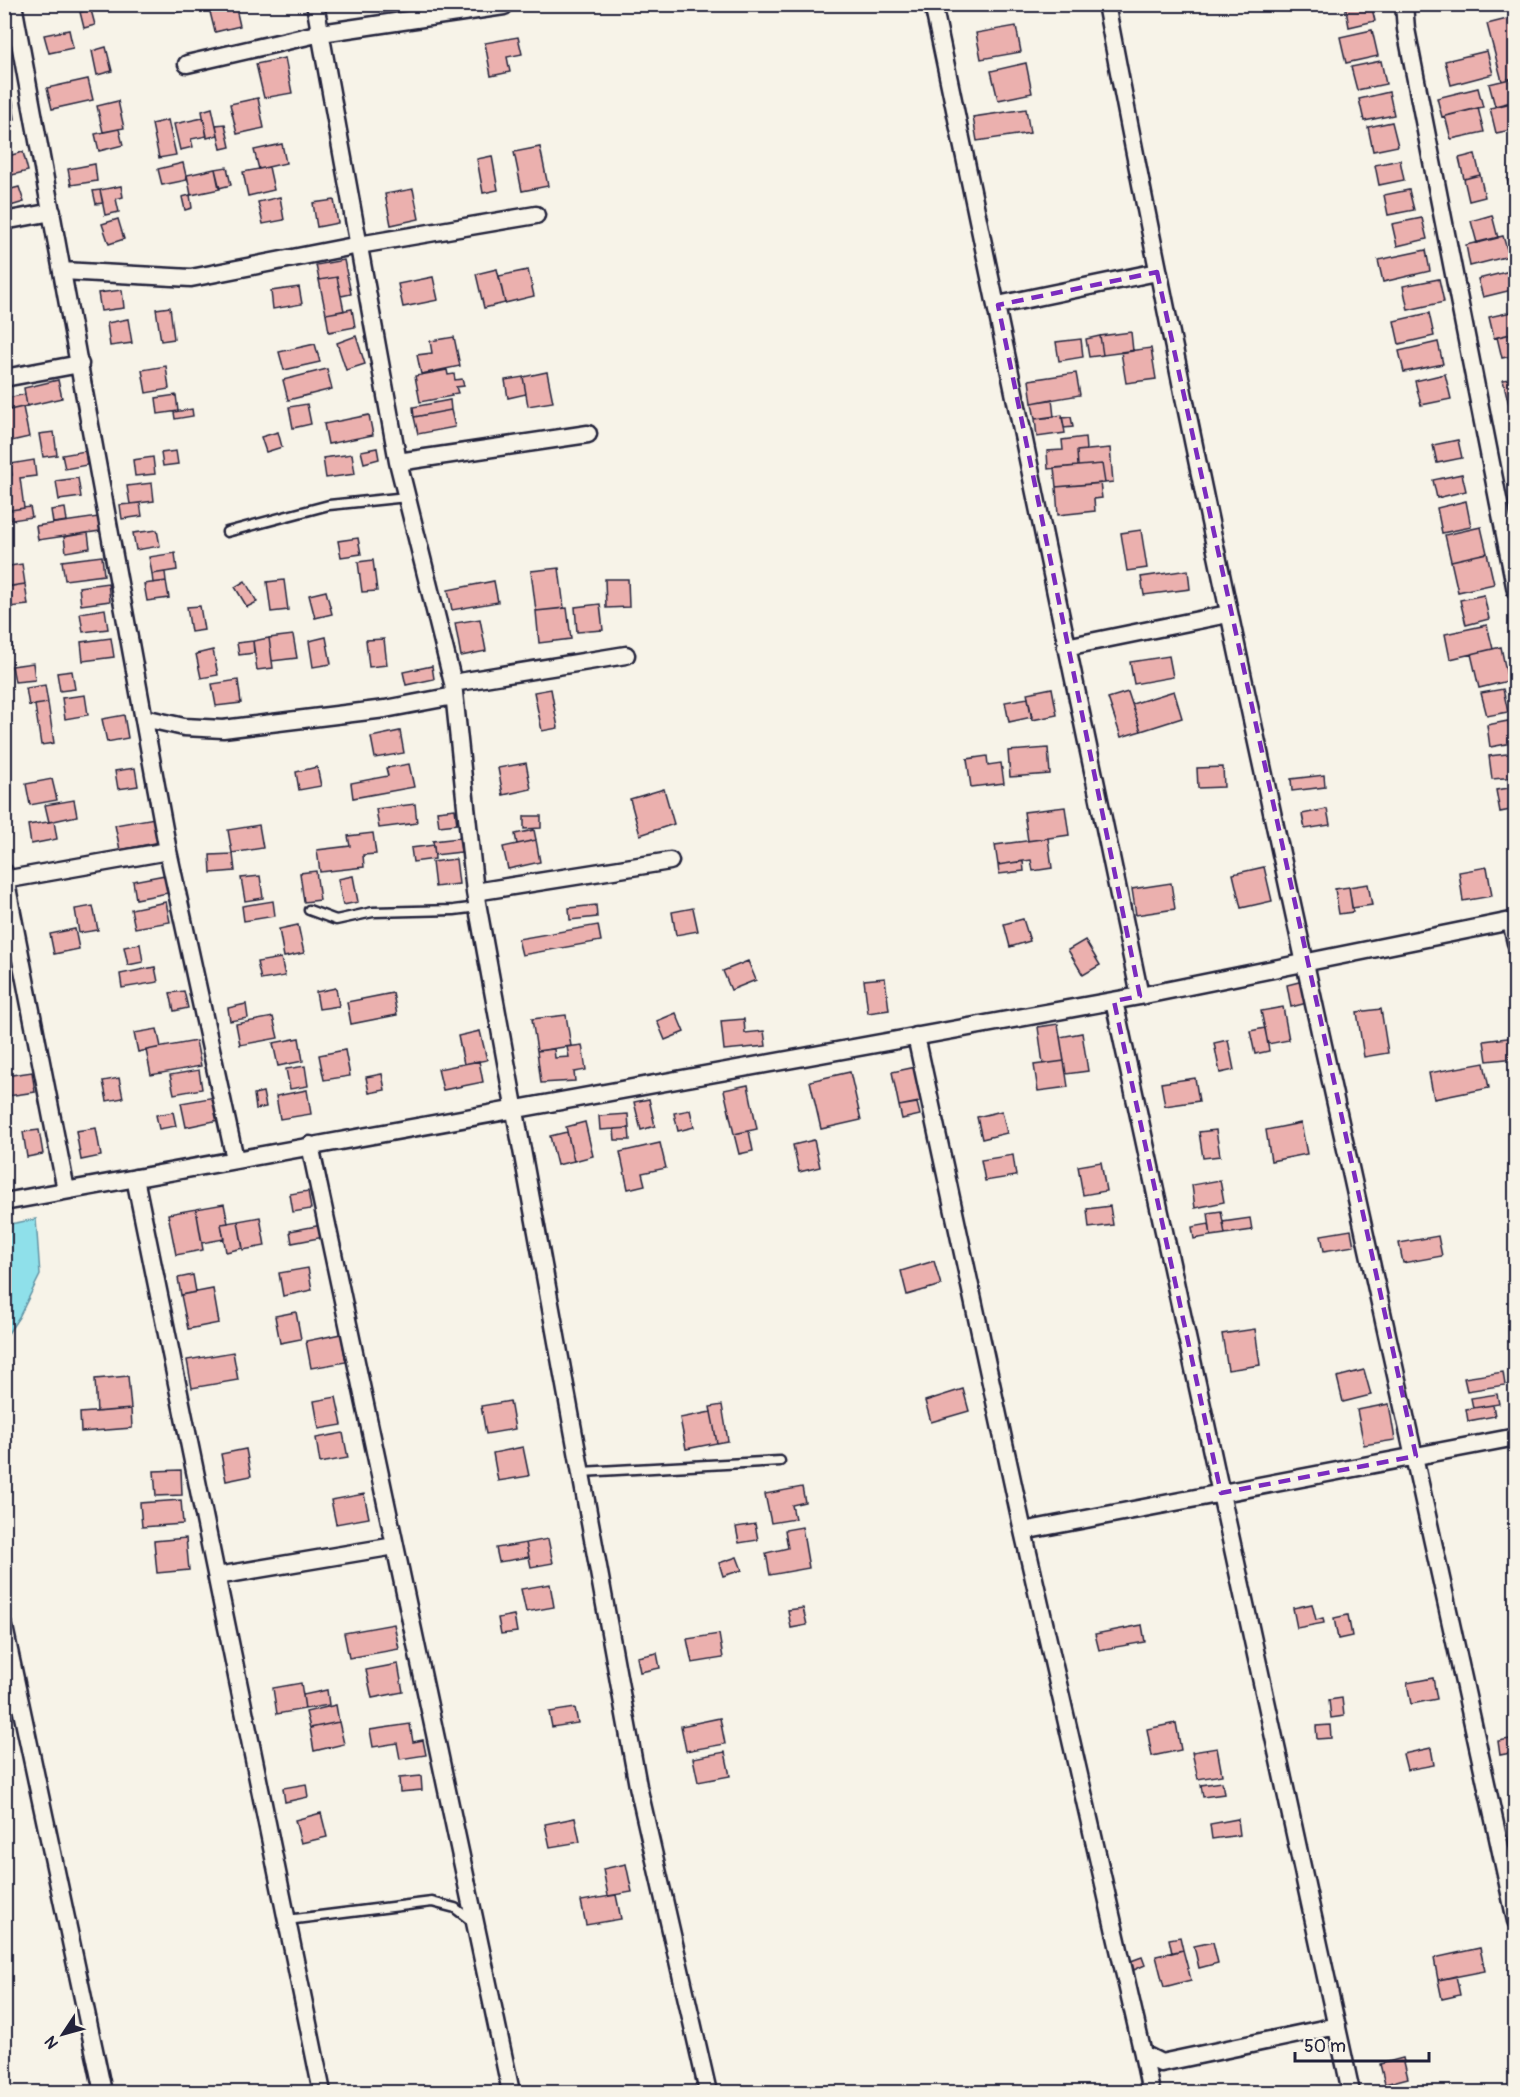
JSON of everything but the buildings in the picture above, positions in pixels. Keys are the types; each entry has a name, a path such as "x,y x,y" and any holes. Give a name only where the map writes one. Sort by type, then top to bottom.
{"street":[{"path":"13,4 168,851 235,1159"},
{"path":"315,4 398,462 453,690 476,899 638,1786 708,2092"},
{"path":"933,4 998,305 1066,647 1140,996"},
{"path":"1106,4 1157,272 1228,614 1512,1891 1515,1921"},
{"path":"1404,4 1406,29 1515,591"},
{"path":"187,64 321,33 504,6"},
{"path":"4,221 52,212"},
{"path":"63,271 191,278 359,245 536,215"},
{"path":"998,305 1157,272"},
{"path":"4,378 80,364"},
{"path":"398,462 588,434"},
{"path":"1066,647 1228,614"},
{"path":"144,718 184,728 223,729 384,709 453,690 626,655"},
{"path":"66,1191 5,877 168,851"},
{"path":"476,899 670,861"},
{"path":"4,1202 1114,1001 1513,921 1515,943"},
{"path":"1114,1001 1351,2092"},
{"path":"916,1036 1023,1531 1151,2092"},
{"path":"310,1145 511,2092"},
{"path":"135,1178 322,2092"},
{"path":"1023,1531 1515,1437"},
{"path":"217,1576 395,1546"},
{"path":"4,1627 103,2092"},
{"path":"1143,2054 1161,2063 1337,2026"}],"lane":[{"path":"227,531 329,505 407,497"},
{"path":"309,910 336,920 374,912 454,910 476,899"},
{"path":"581,1472 780,1461"},
{"path":"287,1920 432,1902 455,1908 475,1924"}],"highlighted area":[{"path":"1157,272 1416,1456 1221,1493 1114,1001 1140,996 998,305"}],"water":[{"path":"36,1219 40,1275 19,1317 5,1338 5,1225"}]}
